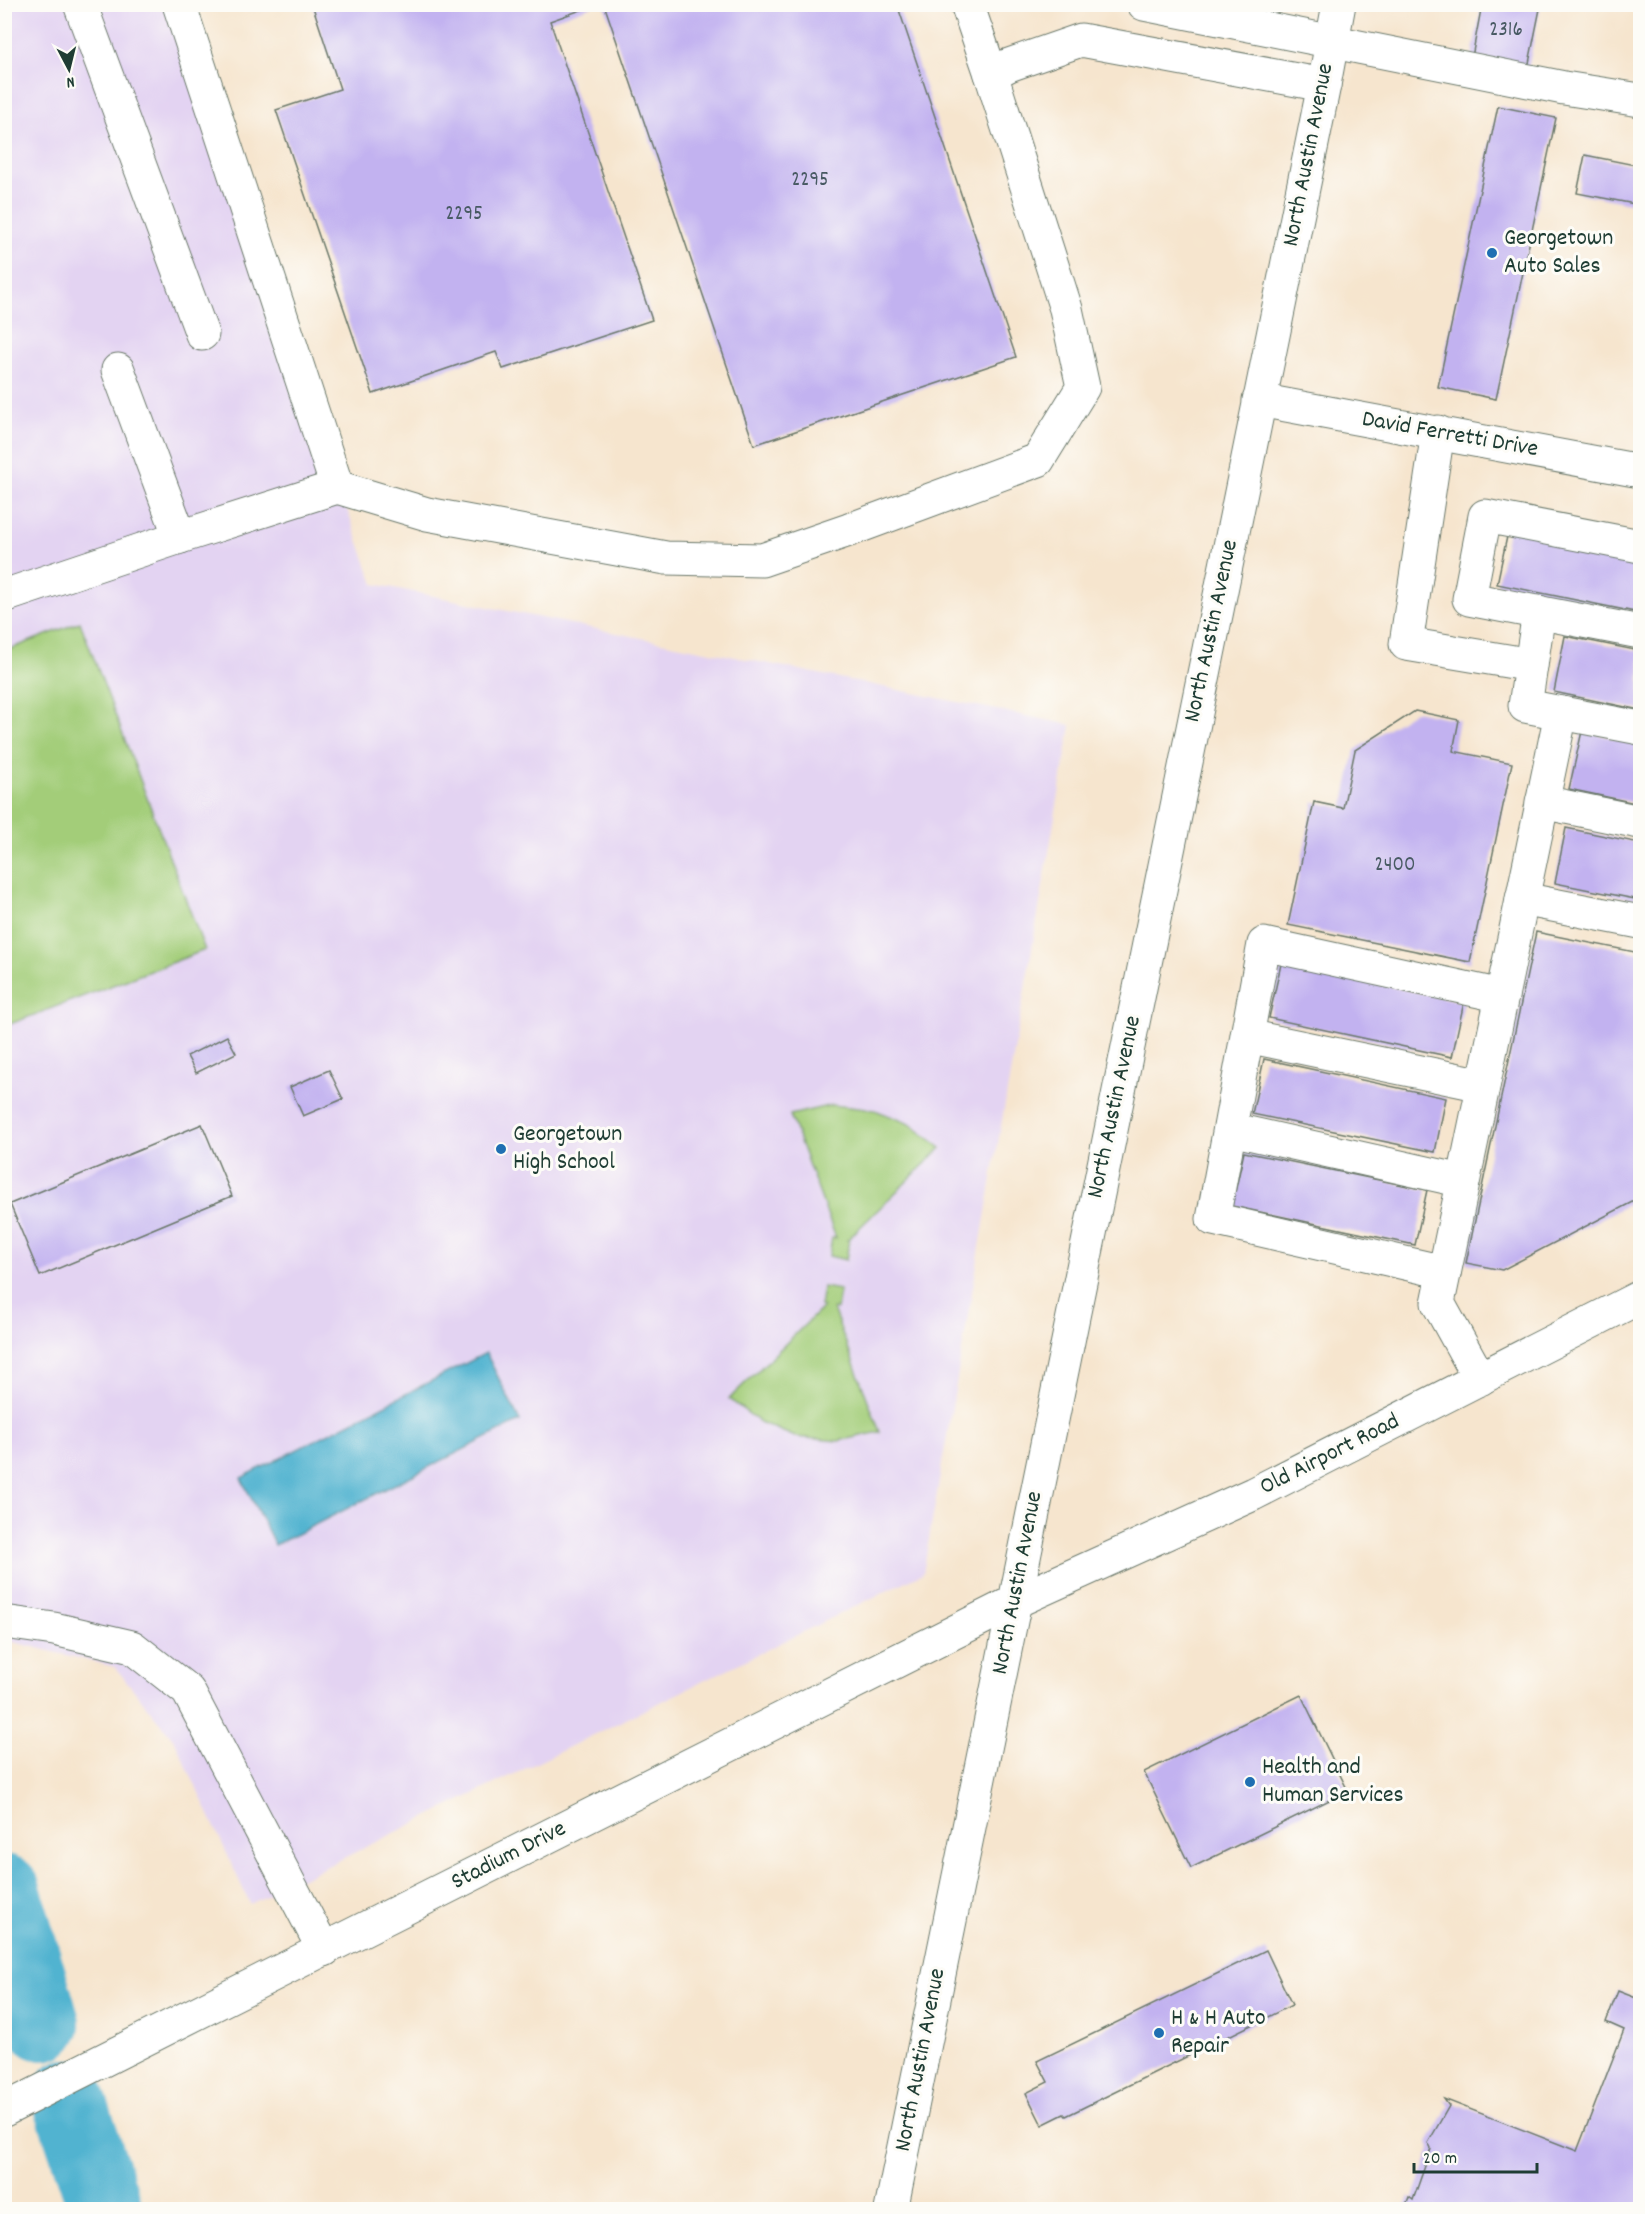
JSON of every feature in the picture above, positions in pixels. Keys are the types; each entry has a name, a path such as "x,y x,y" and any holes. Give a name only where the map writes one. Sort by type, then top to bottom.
{"main road":[{"path":"80,4 202,333"},
{"path":"179,4 337,487"},
{"path":"4,596 337,487 427,514 666,558 762,560 849,531 1038,460 1083,387 1066,309 967,4"},
{"path":"1144,4 1563,88 1641,100"},
{"name":"North Austin Avenue","path":"891,2210 1339,4"},
{"path":"991,74 1008,65 1081,40 1324,85"},
{"path":"118,370 180,537"},
{"name":"David Ferretti Drive","path":"1259,400 1641,471"},
{"path":"1438,432 1406,644 1531,665"},
{"path":"1641,546 1485,516 1469,599 1641,632"},
{"path":"1539,612 1525,706 1641,728"},
{"path":"1480,1379 1438,1303 1561,713"},
{"path":"1542,802 1641,822"},
{"path":"1522,899 1641,922"},
{"path":"1444,1272 1213,1219 1264,944 1502,996"},
{"path":"1247,1036 1483,1085"},
{"path":"1230,1129 1463,1181"},
{"name":"Old Airport Road","path":"1014,1602 1253,1494 1641,1297"},
{"name":"Stadium Drive","path":"4,2110 1014,1602"},
{"path":"4,1622 54,1629 132,1647 188,1691 324,1950"}],"shaded area":[{"name":"Georgetown High School","path":"5,5 164,5 374,584 1071,725 923,1573 250,1904 175,1741 115,1667 5,1640"}],"green space":[{"path":"80,622 205,950 5,1026 5,651"},
{"path":"832,1105 875,1110 910,1124 941,1148 847,1240 849,1241 846,1260 829,1256 832,1238 836,1238 790,1115"},
{"path":"823,1287 840,1290 837,1309 833,1309 880,1432 838,1441 795,1437 760,1422 729,1399 823,1307 820,1306"}],"water":[{"path":"486,1353 520,1421 275,1545 241,1478"}],"building":[{"path":"312,4 598,4 550,21 652,320 503,369 496,352 373,394 276,110 340,89"},
{"path":"604,4 897,4 1016,357 754,445"},
{"path":"1482,4 1541,4 1528,68 1472,57"},
{"path":"1498,106 1556,118 1496,399 1438,387"},
{"path":"1585,155 1640,166 1640,205 1577,193"},
{"path":"1509,527 1640,554 1640,613 1497,584"},
{"path":"1565,636 1640,651 1640,710 1554,692"},
{"path":"1415,711 1459,720 1453,751 1512,763 1470,962 1288,925 1314,802 1343,808 1355,750"},
{"path":"1582,731 1640,744 1640,804 1569,789"},
{"path":"1566,828 1640,843 1640,900 1555,883"},
{"path":"1536,932 1640,953 1640,1198 1502,1270 1466,1263"},
{"path":"1281,964 1464,1002 1452,1057 1269,1018"},
{"path":"227,1036 236,1053 196,1073 187,1056"},
{"path":"1264,1059 1446,1098 1435,1152 1252,1114"},
{"path":"329,1070 343,1099 303,1116 290,1087"},
{"path":"202,1124 232,1196 40,1276 10,1204"},
{"path":"1244,1152 1427,1190 1415,1245 1232,1206"},
{"path":"1301,1695 1348,1791 1191,1868 1144,1772"},
{"path":"1266,1950 1292,2005 1066,2116 1064,2114 1042,2125 1026,2093 1048,2082 1037,2061"},
{"path":"1640,1986 1640,2210 1404,2210 1409,2197 1413,2200 1431,2149 1428,2143 1449,2106 1444,2099 1577,2151 1624,2030 1606,2022 1618,1991 1636,1998"}],"waterway":[{"path":"4,1891 43,2024"},
{"path":"68,2096 106,2210"}],"place":[{"name":"Georgetown Auto Sales","path":"1492,253"},
{"name":"Georgetown High School","path":"501,1149"},
{"name":"Health and Human Services","path":"1250,1782"},
{"name":"H & H Auto Repair","path":"1159,2033"}]}
